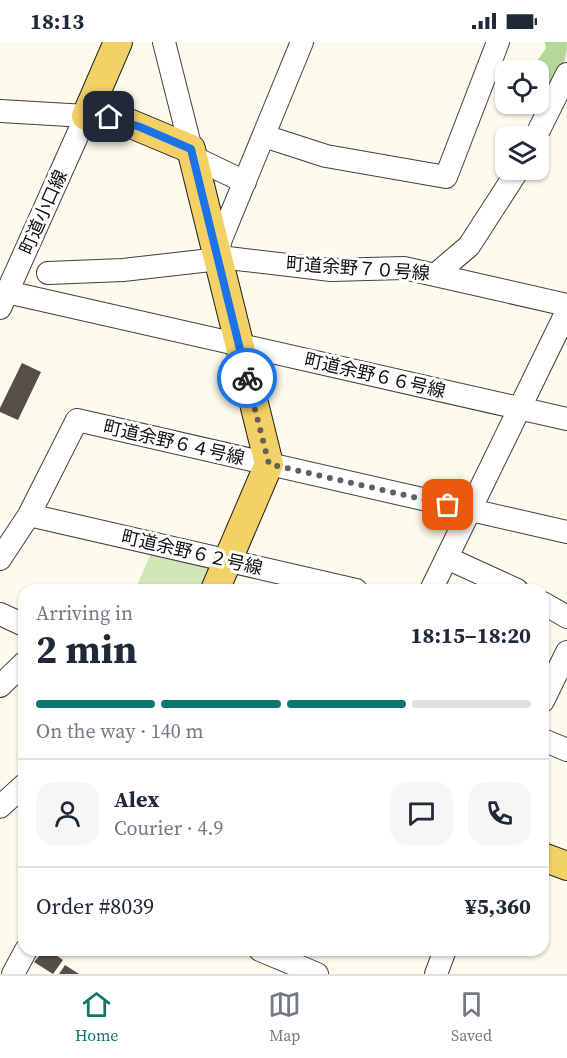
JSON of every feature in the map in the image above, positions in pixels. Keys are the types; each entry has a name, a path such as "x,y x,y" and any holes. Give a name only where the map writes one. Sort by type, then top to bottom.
{"main road":[{"path":"118,42 86,116 124,121 192,153 269,464 218,584"},
{"path":"549,859 567,866"}],"street":[{"path":"164,42 192,153 245,182"},
{"path":"217,258 220,239 302,42"},
{"path":"264,136 326,156 446,177 498,42"},
{"path":"543,126 561,100 567,74"},
{"path":"0,111 86,116"},
{"name":"町道小口線","path":"4,300 86,116"},
{"name":"町道余野７０号線","path":"48,273 123,270 210,262 217,258 266,261 330,270 404,268 435,275 469,246 512,180"},
{"path":"435,275 567,305"},
{"name":"町道余野６６号線","path":"4,300 238,344 567,419"},
{"path":"434,584 567,311"},
{"name":"町道余野６４号線","path":"0,559 29,515 77,420 567,532"},
{"name":"町道余野６２号線","path":"29,515 228,560 313,584"},
{"path":"447,558 504,584"},
{"path":"549,606 567,617"},
{"path":"0,614 18,622"},
{"path":"549,689 567,652"},
{"path":"0,686 18,669"},
{"path":"549,742 567,750"},
{"path":"0,807 18,790"},
{"path":"13,974 23,956"},
{"path":"274,956 317,974"},
{"path":"436,974 443,956"}],"green space":[{"path":"545,42 567,42 563,66 549,87 549,60 538,60 546,48"},
{"path":"152,551 211,564 207,584 138,584"}],"building":[{"path":"22,363 41,372 18,420 0,412 0,408"},
{"path":"39,956 57,956 63,960 53,974 34,962"},
{"path":"65,965 79,974 59,974"}],"way so far":[{"path":"247,378 269,464 448,505"}],"route":[{"path":"109,117 140,127 191,149 247,378"}]}
